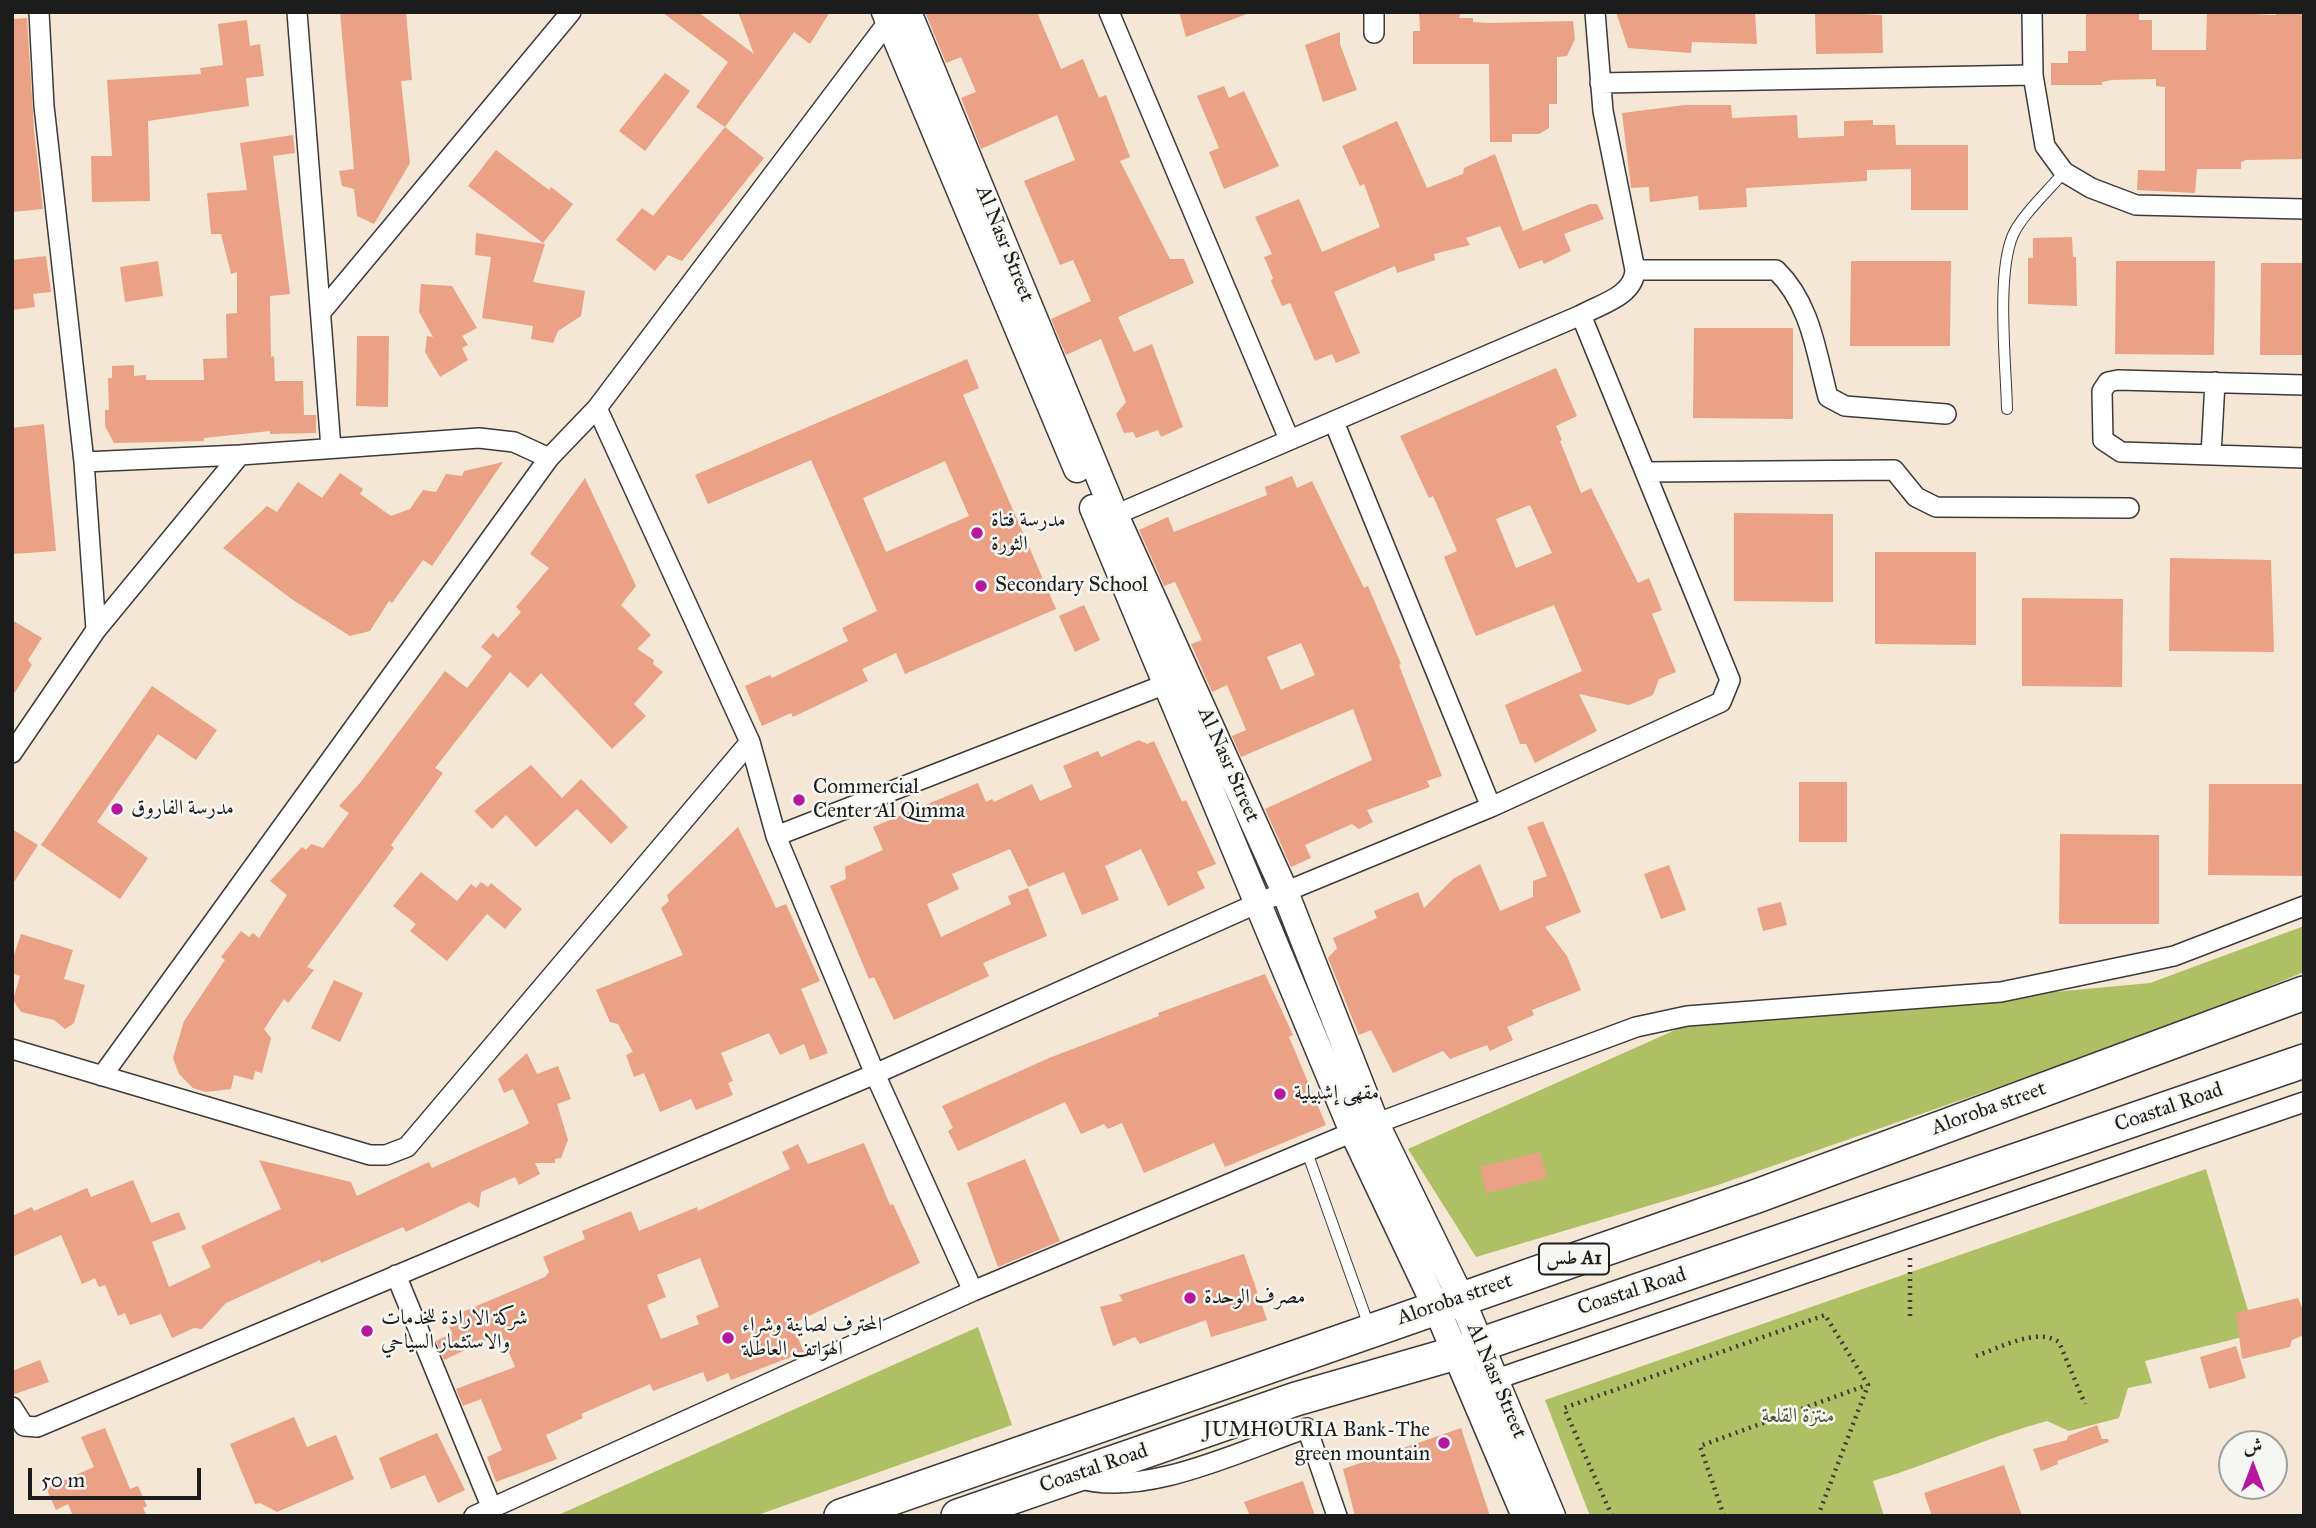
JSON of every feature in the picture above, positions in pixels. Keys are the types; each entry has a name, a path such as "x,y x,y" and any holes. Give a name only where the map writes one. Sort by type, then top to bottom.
{"highway":[{"name":"Aloroba street","path":"841,1516 1757,1196 2304,993"},
{"name":"Coastal Road","path":"958,1516 1296,1399 1468,1348 2304,1061"}],"street":[{"path":"39,12 44,106 84,461 96,630"},
{"path":"297,12 331,449"},
{"path":"1109,12 1289,439"},
{"path":"1374,12 1374,33"},
{"path":"1115,515 1581,315 1628,290 1634,282 1635,270 1600,83 1595,12"},
{"path":"2032,12 2033,75 2045,146 2064,172 2091,188 2136,205 2304,209"},
{"path":"102,1076 549,458 597,408 895,15"},
{"name":"Al Nasr Street","path":"895,15 1115,515 1285,892 1365,1128"},
{"name":"Al Nasr Street","path":"895,15 1166,684 1258,903 1449,1302 1483,1383 1552,1516"},
{"path":"322,311 562,17"},
{"path":"1600,83 2033,75"},
{"path":"1635,270 1776,270 1793,286 1806,311 1828,397 1845,407 1946,414"},
{"path":"12,1407 24,1426 37,1427 875,1074 1258,903 1491,807 1721,702 1726,696 1730,680 1581,315"},
{"path":"2304,385 2118,380 2108,382 2102,391 2103,440 2121,452 2304,458"},
{"path":"2211,455 2215,382"},
{"path":"597,408 750,742 776,836 875,1074 973,1291"},
{"path":"1334,422 1491,807"},
{"path":"84,461 240,455 479,438 514,442 549,458"},
{"path":"12,753 96,630 240,455"},
{"path":"1645,472 1894,470 1916,497 1936,507 2129,508"},
{"path":"776,836 1166,684"},
{"path":"12,1049 370,1155 397,1152 407,1147 750,742"},
{"path":"474,1516 491,1506 973,1291 1365,1128 1636,1027 1687,1016 2001,992 2174,956 2304,906"},
{"path":"1483,1383 2304,1102"},
{"path":"396,1275 491,1506"},
{"name":"Al Nasr Street","path":"1483,1383 1523,1515"},
{"path":"1072,1477 1094,1484 1121,1484 1178,1472 1307,1428 1337,1516"}],"lane":[{"path":"2007,409 2006,281 2013,234 2064,172"},
{"path":"1307,1152 1370,1330"}],"path":[{"path":"1910,1239 1910,1317"},
{"path":"1612,1516 1564,1408 1825,1315 1868,1385"},
{"path":"1976,1356 2030,1338 2050,1336 2059,1342 2085,1404"},
{"path":"1713,1516 1723,1514 1700,1446 1868,1385"},
{"path":"1818,1516 1868,1385"}],"green space":[{"path":"2304,926 2304,972 2164,1029 1715,1186 1476,1257 1408,1149 1682,1027 2150,983"},
{"name":"منتزة القلعة","path":"2206,1169 2255,1334 2145,1361 2152,1383 2128,1388 2119,1418 2069,1431 2047,1421 1873,1481 1884,1516 1590,1516 1545,1400"},
{"path":"978,1327 1012,1425 755,1516 556,1516"}],"building":[{"path":"340,12 406,12 412,80 401,81 410,163 374,224 357,216 354,189 342,186 339,171 354,169"},
{"path":"662,12 698,12 754,54 738,12 830,12 810,44 794,32 725,127 696,107 728,62"},
{"path":"925,12 1037,12 1061,69 1083,59 1099,98 1106,95 1130,157 1120,161 1170,259 1184,259 1194,283 1118,317 1134,352 1152,344 1183,427 1161,437 1158,430 1136,438 1133,432 1124,433 1116,414 1126,402 1101,339 1066,355 1051,319 1091,301 1073,260 1060,265 1024,181 1075,160 1057,115 981,149 961,98 976,92 961,57 946,63"},
{"path":"1179,12 1247,12 1247,14 1186,37"},
{"path":"1419,12 1461,12 1459,18 1473,18 1473,22 1489,23 1573,21 1575,39 1567,56 1557,57 1557,104 1549,104 1549,128 1539,134 1512,134 1512,142 1490,142 1489,64 1413,64 1413,31 1420,31"},
{"path":"1616,12 1755,12 1757,44 1692,42 1691,53 1628,48"},
{"path":"1815,12 1882,15 1883,53 1816,54"},
{"path":"2086,12 2139,12 2139,20 2152,20 2152,50 2206,50 2207,12 2276,15 2276,12 2304,12 2304,159 2246,160 2241,162 2241,169 2197,169 2195,193 2137,190 2138,170 2165,171 2165,87 2156,86 2156,79 2111,80 2102,82 2102,85 2051,85 2051,63 2068,63 2068,51 2086,51"},
{"path":"27,18 34,130 43,209 12,212 12,19"},
{"path":"247,20 250,46 260,44 264,76 246,78 249,106 148,121 150,201 92,202 91,156 112,156 107,80 201,74 200,68 223,65 218,24"},
{"path":"1340,32 1340,44 1357,90 1323,102 1305,45"},
{"path":"665,73 690,91 645,151 619,131"},
{"path":"1224,86 1229,98 1244,91 1279,166 1224,189 1209,152 1219,148 1197,96"},
{"path":"1685,105 1731,105 1732,118 1797,115 1798,138 1844,136 1844,121 1873,120 1873,125 1895,125 1896,145 1968,145 1968,210 1911,210 1911,169 1867,170 1867,181 1746,188 1747,207 1699,210 1698,196 1650,202 1649,187 1631,188 1622,113"},
{"path":"1397,121 1427,188 1463,174 1464,168 1495,154 1523,231 1590,204 1597,204 1604,219 1564,234 1571,251 1544,264 1542,260 1519,269 1500,226 1466,238 1470,245 1434,254 1435,260 1397,273 1395,266 1334,292 1360,353 1336,363 1332,354 1315,361 1290,303 1282,306 1271,281 1273,278 1264,257 1272,254 1255,217 1299,199 1322,252 1380,227 1364,184 1360,186 1342,146"},
{"path":"725,127 764,158 682,261 668,255 655,271 616,240 642,208 653,216"},
{"path":"293,135 295,153 273,156 290,294 270,296 271,357 274,356 275,381 303,381 304,415 316,415 316,433 270,434 270,431 204,438 204,441 114,443 105,426 105,410 109,410 108,378 112,378 112,366 134,365 134,376 146,375 146,380 204,380 203,359 227,358 226,314 237,313 237,272 231,274 221,234 211,234 207,193 247,190 240,143"},
{"path":"496,150 549,190 551,187 573,204 543,243 468,186"},
{"path":"476,233 545,244 533,282 585,291 581,316 558,331 553,343 531,339 533,326 482,318 491,257 475,255"},
{"path":"2072,237 2073,257 2076,257 2077,306 2028,304 2028,258 2033,258 2033,238"},
{"path":"46,256 51,292 33,294 35,307 12,310 12,260"},
{"path":"158,261 163,296 125,302 120,267"},
{"path":"1851,261 1951,261 1950,346 1850,346"},
{"path":"2116,261 2215,261 2214,355 2115,354"},
{"path":"2261,263 2304,263 2304,355 2260,355"},
{"path":"421,284 452,286 477,328 462,336 468,345 462,348 468,360 440,377 425,352 427,336 433,337 419,312"},
{"path":"1694,328 1793,328 1793,419 1693,418"},
{"path":"357,336 389,336 388,407 356,406"},
{"path":"967,359 979,388 963,395 1056,609 905,674 896,653 862,669 868,681 793,717 791,713 762,726 745,686 770,675 772,678 848,641 842,628 877,611 811,460 708,504 695,475","holes":["945,461 969,516 886,552 863,498"]},
{"path":"1556,368 1577,416 1556,426 1562,440 1560,441 1581,493 1591,488 1638,583 1649,578 1662,610 1652,614 1676,672 1659,679 1653,695 1629,705 1579,694 1597,731 1535,763 1526,744 1520,744 1505,705 1582,671 1554,605 1476,636 1444,557 1457,551 1433,496 1429,498 1400,436","holes":["1530,505 1552,553 1516,568 1496,519"]},
{"path":"44,424 56,551 12,554 12,428"},
{"path":"503,462 432,566 423,560 392,603 389,601 370,631 350,636 293,600 223,548 267,506 277,512 298,482 322,498 340,473 363,489 360,494 391,516 410,509 423,490 436,492 446,474 462,476 464,471"},
{"path":"1292,476 1297,488 1312,481 1364,588 1368,586 1401,664 1399,665 1442,776 1427,781 1430,787 1367,810 1373,822 1359,829 1352,824 1305,845 1311,858 1291,867 1265,809 1372,760 1353,709 1241,757 1232,736 1246,730 1227,685 1212,692 1191,644 1202,640 1175,582 1164,586 1139,530 1168,517 1174,532 1267,495 1265,487","holes":["1301,643 1315,675 1281,690 1267,657"]},
{"path":"585,478 636,586 621,605 651,635 637,649 654,660 653,664 663,672 634,704 646,716 612,749 541,673 528,688 510,672 435,768 443,773 391,845 394,848 307,967 314,970 288,1003 284,999 264,1029 271,1038 262,1073 255,1071 253,1080 234,1075 231,1089 206,1092 193,1088 179,1074 173,1058 184,1021 225,960 221,957 241,931 249,937 253,933 259,938 287,895 270,881 302,847 306,850 311,844 323,848 349,813 339,806 360,783 445,671 467,688 492,656 481,647 493,633 498,638 521,612 516,607 549,568 530,554"},
{"path":"1734,513 1833,514 1833,602 1734,601"},
{"path":"1875,552 1976,552 1976,645 1875,644"},
{"path":"2170,558 2271,560 2274,652 2169,651"},
{"path":"2022,598 2123,599 2122,687 2022,686"},
{"path":"1084,605 1100,640 1075,652 1059,616"},
{"path":"12,620 42,638 28,660 32,665 12,697"},
{"name":"مدرسة الفاروق","path":"152,686 217,730 196,760 158,734 97,822 148,858 120,899 41,845"},
{"path":"1139,740 1147,744 1154,741 1182,802 1186,800 1216,864 1197,872 1205,888 1168,906 1141,849 1105,866 1119,900 1082,915 1064,872 1028,887 1010,849 952,874 959,889 927,904 941,937 1011,904 1008,896 1028,888 1047,936 983,963 989,976 894,1020 874,977 869,979 830,886 846,879 845,867 883,850 873,827 978,783 986,802 992,799 994,802 1032,784 1040,801 1072,787 1063,766 1098,751 1101,757"},
{"path":"531,765 562,798 581,779 628,827 611,844 577,809 536,847 506,815 492,829 474,811"},
{"path":"1799,782 1847,782 1847,842 1799,842"},
{"path":"2209,784 2304,784 2304,876 2208,875"},
{"path":"1543,821 1581,912 1545,927 1567,956 1581,990 1532,1010 1534,1015 1507,1027 1513,1040 1490,1051 1487,1045 1450,1059 1443,1051 1393,1073 1371,1030 1359,1035 1328,958 1337,948 1333,938 1377,918 1374,911 1418,892 1424,908 1453,879 1480,864 1500,911 1533,897 1533,881 1547,876 1527,827"},
{"path":"738,827 776,908 786,904 820,981 801,989 828,1053 810,1060 804,1044 780,1055 769,1033 721,1053 733,1081 728,1083 733,1095 696,1110 691,1099 660,1112 644,1073 634,1077 626,1055 633,1052 618,1024 610,1022 596,990 683,955 661,908 669,901 667,895"},
{"path":"12,829 38,845 12,885"},
{"path":"2060,834 2159,835 2159,924 2059,924"},
{"path":"1669,865 1686,910 1661,919 1644,874"},
{"path":"421,872 457,901 471,884 476,888 481,882 488,887 491,883 522,909 505,929 487,914 447,961 410,931 416,924 393,906"},
{"path":"1781,902 1787,925 1763,931 1757,908"},
{"path":"21,934 73,950 64,979 85,985 74,1023 65,1029 54,1020 21,1012 13,1000 20,976 12,973 12,961"},
{"path":"1265,974 1293,1035 1289,1037 1326,1125 1225,1167 1214,1143 1144,1173 1122,1123 1108,1129 1104,1124 1081,1134 1065,1102 958,1151 948,1131 953,1128 942,1106 1049,1058 1159,1016 1158,1013"},
{"path":"334,980 363,993 340,1042 311,1028"},
{"path":"527,1053 537,1074 558,1066 571,1099 557,1104 568,1140 561,1158 555,1159 555,1163 535,1163 540,1174 519,1185 515,1177 481,1192 479,1208 469,1202 406,1232 403,1227 321,1263 320,1260 226,1303 202,1329 194,1328 172,1338 161,1314 130,1325 125,1313 118,1316 105,1285 99,1287 95,1278 82,1284 61,1235 12,1257 12,1216 32,1207 34,1211 87,1188 91,1197 133,1180 151,1223 179,1212 186,1229 152,1242 169,1287 211,1267 201,1246 281,1209 259,1160 351,1182 357,1196 429,1162 432,1168 525,1126 529,1123 513,1089 504,1093 498,1079"},
{"path":"864,1143 890,1205 893,1204 920,1263 792,1324 804,1352 731,1380 728,1373 707,1382 703,1372 653,1391 650,1384 581,1414 583,1418 546,1435 557,1459 496,1482 487,1457 502,1450 481,1399 463,1406 456,1389 515,1367 501,1333 444,1360 436,1341 452,1333 446,1319 545,1277 549,1272 543,1257 585,1239 582,1231 631,1211 639,1231 697,1207 698,1211 790,1169 782,1152 798,1144 808,1164","holes":["700,1258 719,1307 696,1316 699,1324 661,1339 647,1305 666,1297 657,1275"]},
{"path":"1540,1152 1547,1178 1486,1193 1480,1167"},
{"path":"1025,1159 1060,1241 998,1267 967,1183"},
{"name":"مصرف الوحدة","path":"1244,1254 1267,1320 1211,1337 1206,1320 1140,1344 1135,1337 1113,1346 1100,1307 1123,1301 1119,1295"},
{"path":"2298,1298 2304,1312 2304,1335 2292,1340 2290,1347 2242,1359 2236,1313"},
{"path":"2236,1346 2246,1378 2209,1389 2200,1357"},
{"path":"40,1360 49,1382 12,1395 12,1371"},
{"path":"294,1417 307,1447 336,1435 354,1479 277,1512 260,1503 255,1504 230,1444"},
{"path":"2097,1425 2102,1439 2108,1439 2109,1442 2057,1461 2058,1464 2041,1471 2033,1449 2067,1440 2068,1436"},
{"path":"105,1428 130,1489 138,1486 147,1506 143,1508 147,1516 73,1516 68,1504 56,1510 46,1488 94,1467 81,1437"},
{"path":"1461,1428 1490,1516 1355,1516 1343,1469"},
{"path":"437,1433 465,1490 438,1503 425,1475 391,1489 379,1458"},
{"path":"2004,1465 2022,1516 1932,1516 1924,1493"},
{"path":"1303,1481 1315,1516 1250,1516 1244,1502"}],"place":[{"name":"مدرسة فتاة الثورة","path":"977,533"},
{"name":"Secondary School","path":"981,586"},
{"name":"Commercial Center Al Qimma","path":"799,800"},
{"name":"مدرسة الفاروق","path":"117,809"},
{"name":"مقهى إشبيلية","path":"1280,1094"},
{"name":"مصرف الوحدة","path":"1190,1298"},
{"name":"شركة الارادة للخدمات والاستثمار السياحي","path":"367,1331"},
{"name":"المحترف لصاينة وشراء الهواتف العاطلة","path":"728,1338"},
{"name":"JUMHOURIA Bank-The green mountain","path":"1444,1443"}]}
